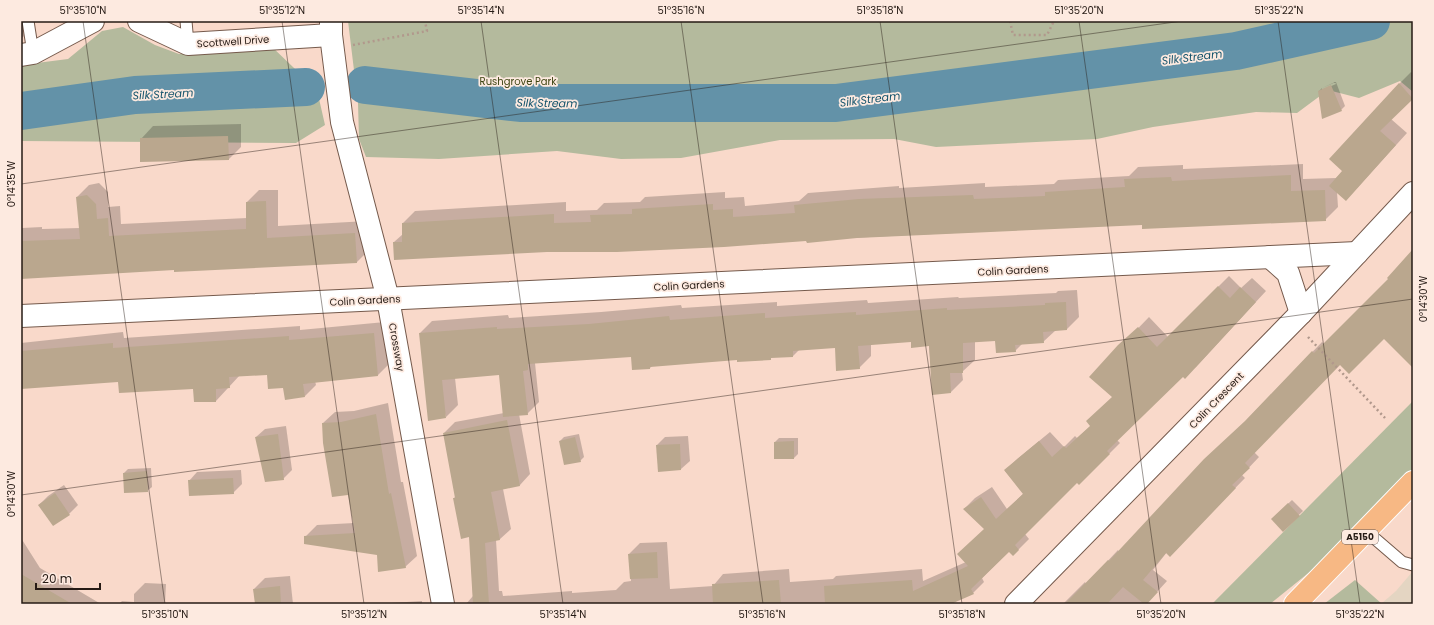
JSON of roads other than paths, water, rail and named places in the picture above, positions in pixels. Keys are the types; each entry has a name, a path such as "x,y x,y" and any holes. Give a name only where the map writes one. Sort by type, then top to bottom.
{"main road":[{"name":"A5150","path":"1300,600 1366,531 1411,490"}],"street":[{"path":"27,54 93,21"},
{"name":"Scottwell Drive","path":"139,21 188,44 332,35"},
{"name":"Crossway","path":"332,35 342,122 388,300 443,604"},
{"name":"Colin Crescent","path":"1016,604 1297,317 1413,193"},
{"name":"Colin Gardens","path":"21,316 1357,254"},
{"path":"1270,258 1288,273 1297,317"}],"lane":[{"path":"27,54 28,21"},
{"path":"186,21 188,44"},
{"path":"1366,531 1402,562 1413,564"}],"waterway":[{"name":"Silk Stream","path":"365,85 520,103 836,103 1236,51 1371,21"},
{"name":"Silk Stream","path":"21,111 135,95 306,87"}],"park label":[{"name":"Rushgrove Park","path":"518,81"}]}
